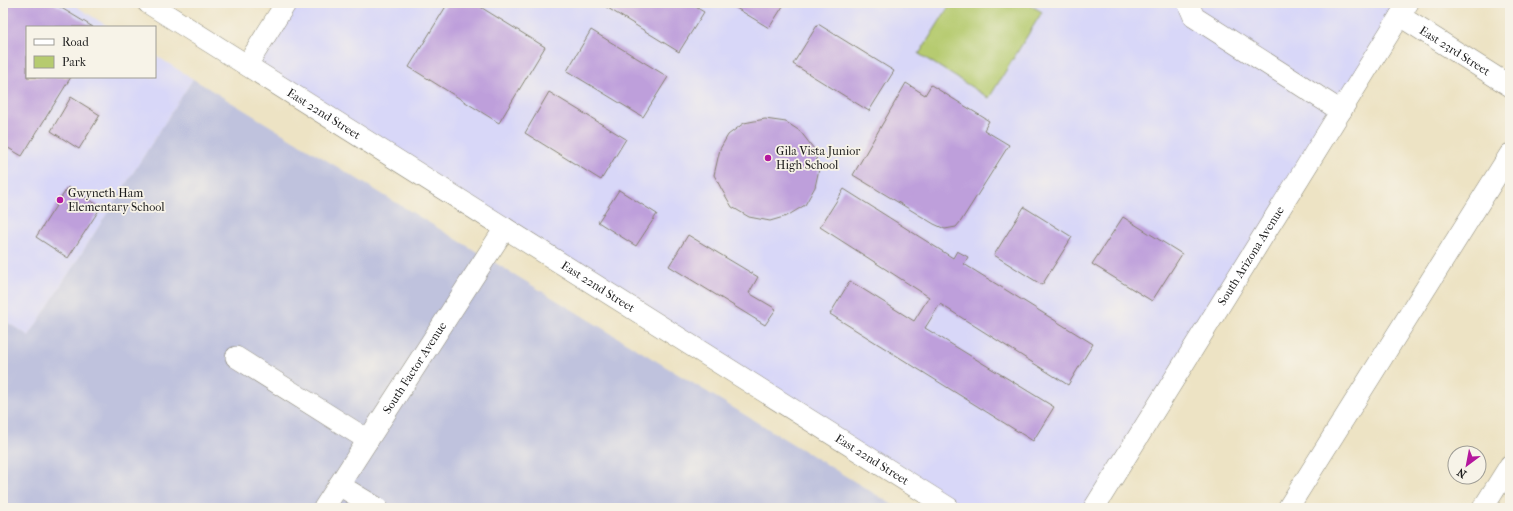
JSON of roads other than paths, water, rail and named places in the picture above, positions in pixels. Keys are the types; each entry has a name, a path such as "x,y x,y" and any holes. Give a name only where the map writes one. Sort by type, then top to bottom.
{"street":[{"name":"East 22nd Street","path":"148,3 949,508"},
{"path":"247,65 286,3"},
{"path":"1188,3 1194,17 1341,111"},
{"name":"South Arizona Avenue","path":"1094,508 1404,10"},
{"name":"East 23rd Street","path":"1404,10 1510,86"},
{"path":"1288,508 1510,154"},
{"name":"South Factor Avenue","path":"324,508 505,228"},
{"path":"236,357 368,440"},
{"path":"1483,508 1510,465"},
{"path":"339,485 377,508"}],"place":[{"name":"Gila Vista Junior High School","path":"768,158"},
{"name":"Gwyneth Ham Elementary School","path":"60,200"}]}
